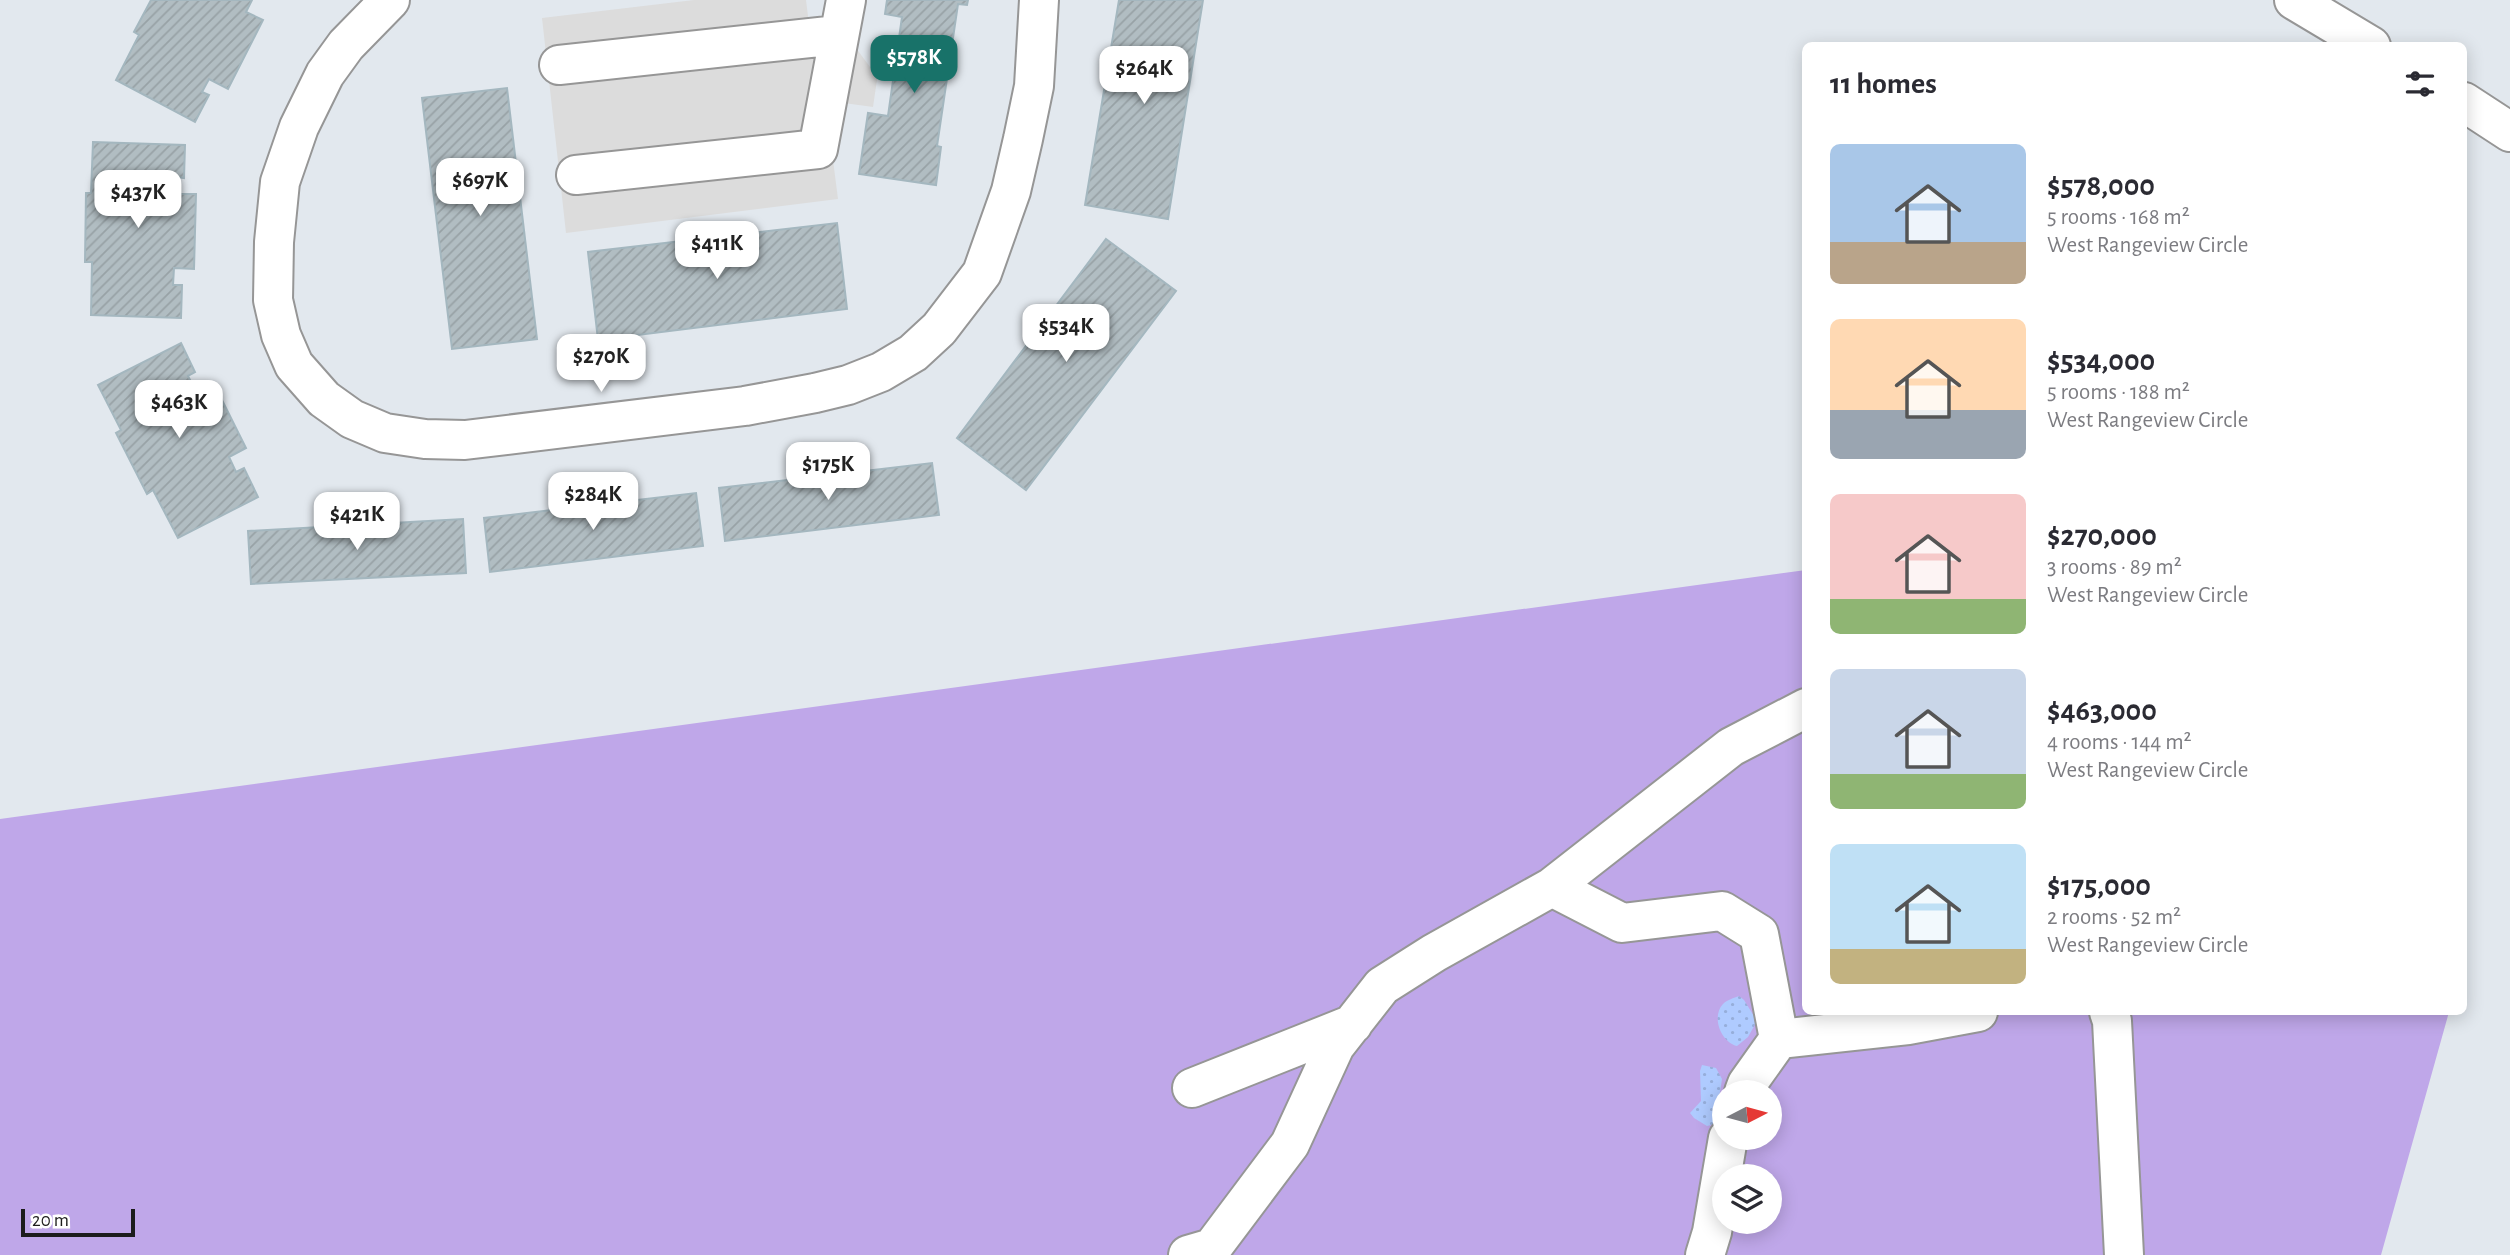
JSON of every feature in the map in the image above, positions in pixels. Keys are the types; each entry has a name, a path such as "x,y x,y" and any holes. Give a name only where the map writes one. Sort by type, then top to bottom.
{"street":[{"path":"390,0 346,45 325,75 299,127 280,182 274,242 274,300 281,335 294,365 324,399 352,419 385,433 425,439 465,440 745,406 815,393 848,386 913,353 939,329 982,273 1011,191 1026,126 1034,86 1039,0"},
{"path":"2294,0 2364,42"},
{"path":"559,65 842,18 818,149 576,175"},
{"path":"2467,104 2510,132"},
{"path":"1205,1253 1290,1144 1335,1046 1382,986 1434,953 1552,887 1731,747 1802,710"},
{"path":"1552,887 1622,923 1722,911 1759,934 1779,1039 1750,1080"},
{"path":"1779,1039 1908,1025 1962,1015"},
{"path":"2110,1015 2124,1255"},
{"path":"1192,1088 1353,1024"},
{"path":"1705,1255 1712,1232 1726,1150"}],"shaded area":[{"path":"694,0 806,0 809,24 856,48 878,73 873,107 844,103 833,160 838,199 566,233 542,18"},
{"path":"1802,571 1802,1015 2448,1015 2381,1255 0,1255 0,819"}],"sand":[{"path":"1739,996 1757,1021 1748,1037 1737,1046 1726,1040 1722,1034 1718,1015 1723,1004"},
{"path":"1702,1065 1716,1068 1722,1079 1712,1080 1712,1125 1707,1126 1690,1113 1701,1101"}],"building":[{"path":"151,0 252,0 246,12 263,20 228,89 209,79 202,92 209,95 195,122 116,80 139,35 134,32"},
{"path":"887,0 968,0 967,5 958,4 937,146 941,147 936,185 859,174 868,113 888,116 902,17 885,14"},
{"path":"1119,0 1203,0 1168,219 1085,205"},
{"path":"507,88 537,339 452,349 422,98"},
{"path":"93,142 185,145 184,178 177,177 176,194 196,194 194,269 174,268 173,285 182,285 181,318 91,315 92,262 85,262 86,193 91,193"},
{"path":"837,223 847,309 598,340 588,252"},
{"path":"1106,239 1176,291 1026,490 957,438"},
{"path":"181,343 195,372 188,376 195,390 213,382 246,448 229,457 236,472 244,468 258,497 178,538 153,490 147,494 116,433 121,430 98,385"},
{"path":"932,463 939,515 725,541 719,488"},
{"path":"696,493 703,546 490,572 484,518"},
{"path":"463,519 466,573 251,584 248,531"}]}
